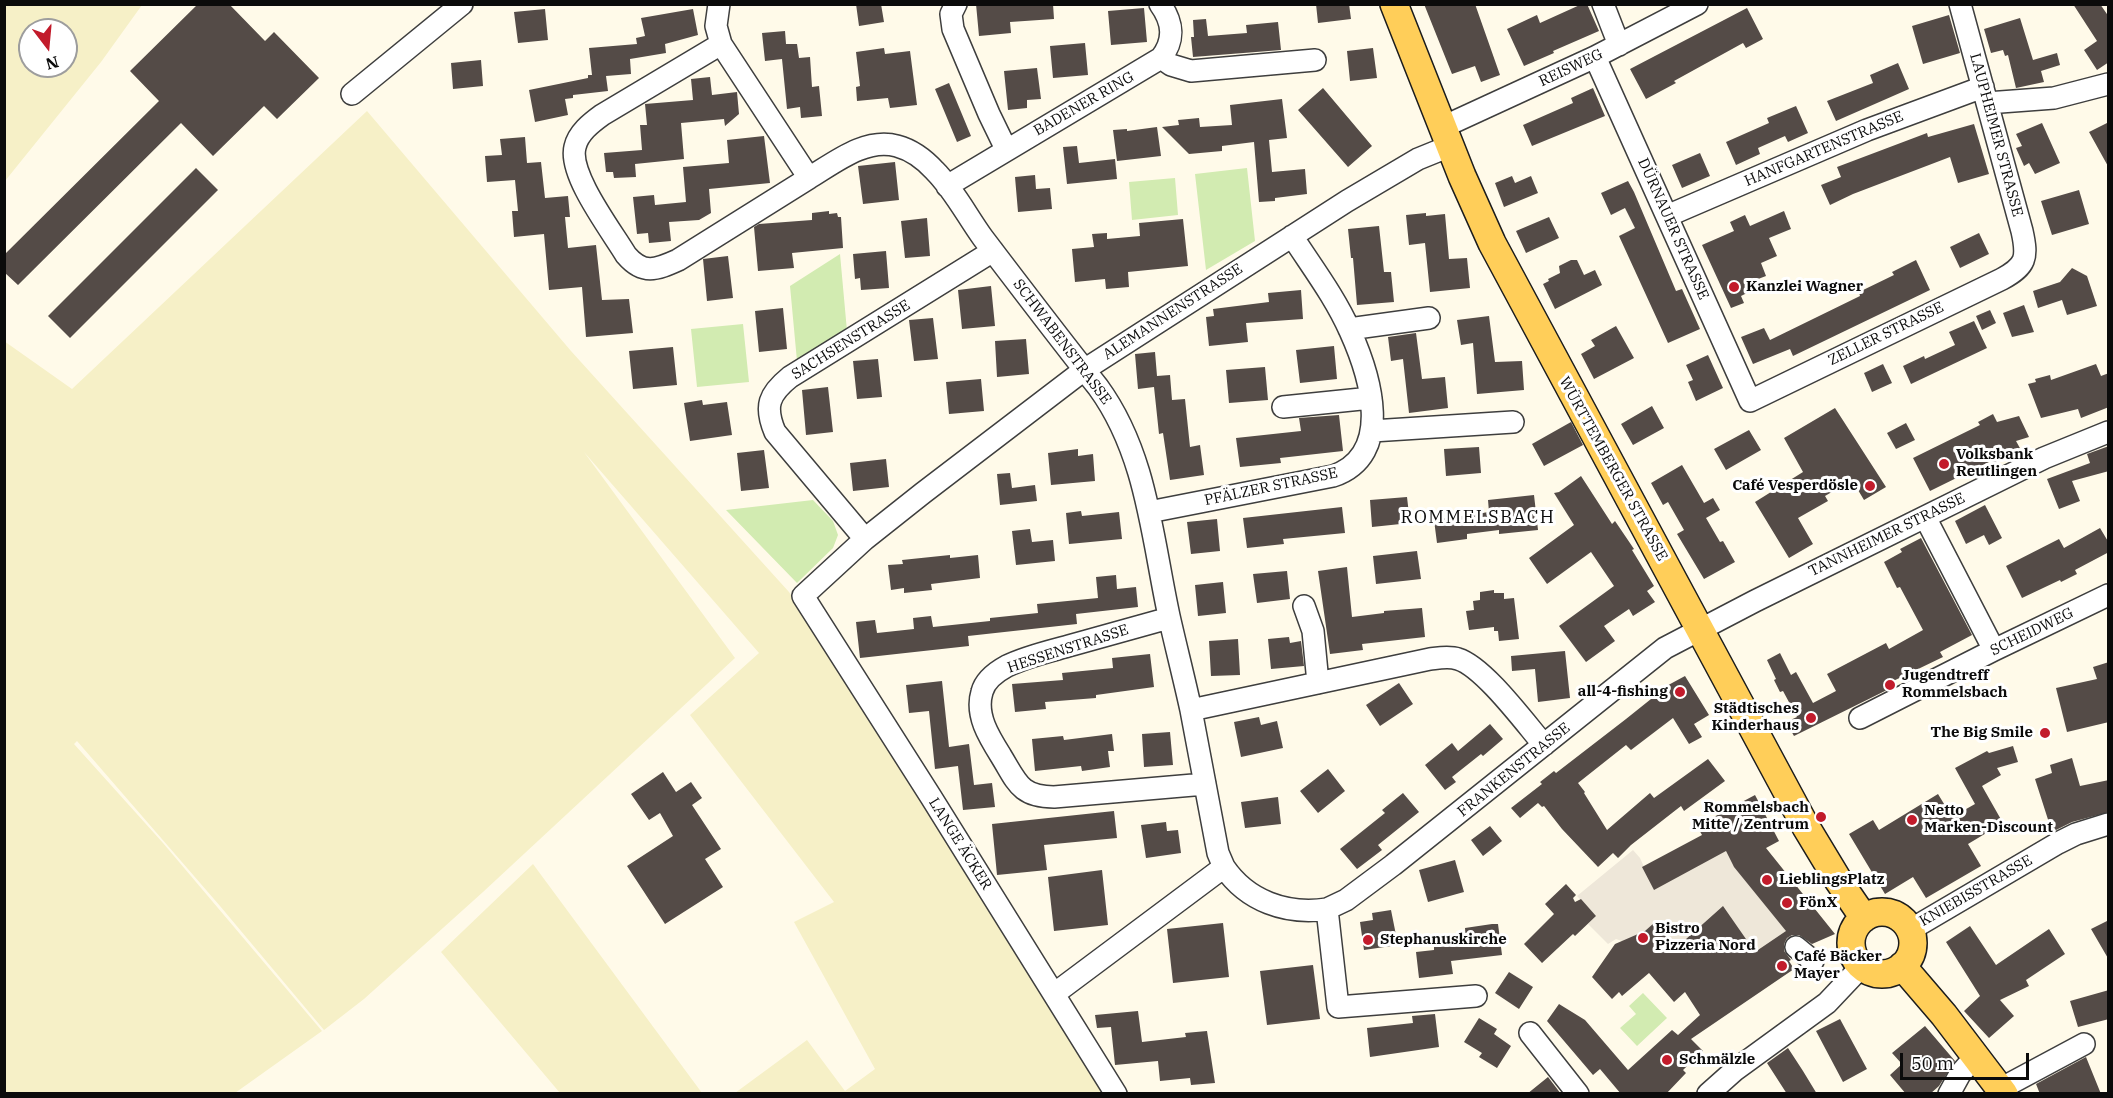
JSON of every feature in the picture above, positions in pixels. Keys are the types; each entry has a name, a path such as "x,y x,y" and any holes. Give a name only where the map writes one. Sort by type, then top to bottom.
{"main road":[{"name":"WÜRTTEMBERGER STRASSE","path":"1394,4 1446,137 1497,253 1806,827 1864,918"},
{"path":"1876,912 1890,913 1902,919 1910,930 1912,949 1902,966 1882,974 1868,970 1857,960 1852,946 1854,930 1864,918 1876,912"},
{"path":"1902,966 1926,993 2002,1091"}],"street":[{"path":"352,94 462,4"},
{"path":"719,4 716,26 722,44 809,178"},
{"path":"956,4 951,14 952,29 1006,149"},
{"path":"1160,4 1172,28 1169,44 1161,58 1171,65 1191,71 1315,60"},
{"path":"1603,4 1619,45"},
{"name":"REISWEG","path":"1446,137 1697,4"},
{"name":"LAUPHEIMER STRASSE","path":"1960,4 2025,242 2022,265"},
{"name":"SCHWABENSTRASSE","path":"722,44 602,115 589,125 575,144 573,155 578,174 626,255 633,264 646,269 661,268 678,260 856,151 884,144 896,145 917,155 937,172 993,251 1107,399 1126,435 1139,471 1149,512 1169,618 1191,710 1218,853 1224,867"},
{"name":"DÜRNAUER STRASSE","path":"1595,57 1750,401"},
{"name":"BADENER RING","path":"947,186 1161,58"},
{"name":"HANFGARTENSTRASSE","path":"1667,216 1867,130 1985,95 2054,98 2109,84"},
{"name":"ALEMANNENSTRASSE","path":"803,596 865,539 985,443 1084,370 1403,167 1446,137"},
{"name":"PFÄLZER STRASSE","path":"1149,512 1344,472 1359,460 1369,442 1372,431 1371,398 1362,361 1350,329 1292,236"},
{"name":"SACHSENSTRASSE","path":"865,539 775,432 769,411 770,399 777,387 790,377 993,251"},
{"name":"ZELLER STRASSE","path":"1750,401 2002,279 2022,265"},
{"path":"1350,329 1429,318"},
{"path":"1283,407 1371,398"},
{"path":"1372,431 1513,422"},
{"name":"TANNHEIMER STRASSE","path":"1700,629 2051,454 2109,432"},
{"path":"1925,517 1994,650"},
{"name":"SCHEIDWEG","path":"1860,718 2109,595"},
{"name":"LANGE ÄCKER","path":"803,596 1116,1094"},
{"path":"1304,606 1313,631 1318,683"},
{"name":"HESSENSTRASSE","path":"1169,618 1008,666 997,672 984,686 980,711 987,733 1017,782 1030,794 1039,797 1204,784"},
{"name":"FRANKENSTRASSE","path":"1224,867 1236,883 1257,898 1297,911 1327,909 1346,900 1393,866 1665,648 1700,629"},
{"path":"1191,710 1430,659 1458,659 1475,668 1544,745"},
{"name":"KNIEBISSTRASSE","path":"1910,930 2058,843 2076,834 2109,824"},
{"path":"1054,994 1224,867"},
{"path":"1327,909 1338,1007 1476,996"},
{"path":"1796,947 1812,961"},
{"path":"1708,1094 1735,1070 1827,1004 1862,966"},
{"path":"1530,1033 1578,1094"},
{"path":"2002,1091 2084,1044"},
{"path":"1949,1094 1967,1065 1976,1057"}],"shaded area":[{"path":"5,4 142,5 101,62 5,181"},
{"path":"367,111 571,351 789,592 1106,1093 735,1093 807,1040 845,1091 875,1069 794,922 834,902 690,715 759,653 584,452 735,658 483,892 364,999 324,1030 77,741 74,744 163,843 322,1031 235,1093 5,1093 4,341 72,389"},
{"path":"1724,848 1733,865 1762,850 1754,879 1807,945 1796,947 1785,955 1752,963 1675,959 1616,939 1608,944 1588,924 1596,916 1577,896 1633,850 1640,858 1654,889"},
{"path":"533,864 702,1093 560,1093 441,952"}],"green space":[{"path":"1247,168 1255,241 1206,270 1195,174"},
{"path":"1175,178 1178,215 1132,220 1129,182"},
{"path":"840,254 847,331 797,361 790,286"},
{"path":"743,324 749,382 697,387 691,329"},
{"path":"813,500 833,521 838,535 833,548 797,583 726,510"},
{"path":"1643,993 1667,1018 1637,1046 1620,1028 1636,1014 1629,1006"}],"building":[{"path":"198,4 229,4 265,41 274,32 319,78 277,119 264,106 213,156 181,123 18,285 4,272 4,255 159,101 130,71"},
{"path":"856,4 881,4 884,22 859,26"},
{"path":"976,4 1053,4 1054,19 1010,22 1011,33 979,36"},
{"path":"1316,4 1349,4 1351,19 1318,23"},
{"path":"1424,4 1475,4 1500,75 1481,82 1475,66 1452,74"},
{"path":"1582,4 1587,4 1599,31 1524,66 1507,29 1537,15 1540,23"},
{"path":"2073,4 2100,4 2109,17 2109,62 2097,70 2084,50 2097,41"},
{"path":"1144,8 1147,42 1111,45 1108,11"},
{"path":"1747,8 1763,39 1746,48 1743,43 1646,99 1630,69"},
{"path":"545,9 548,40 518,43 514,12"},
{"path":"693,9 698,35 665,44 666,53 630,59 631,74 606,76 608,91 573,95 573,98 565,99 568,115 535,122 529,90 588,78 588,75 592,75 589,48 637,44 636,38 645,36 641,18"},
{"path":"1949,15 1960,53 1923,64 1912,26"},
{"path":"2020,18 2033,60 2057,53 2060,65 2041,71 2044,82 2016,88 2008,55 2005,56 2003,50 1991,53 1984,29"},
{"path":"1206,19 1208,36 1247,33 1246,25 1278,22 1281,50 1193,57 1191,37 1194,37 1193,20"},
{"path":"785,31 786,44 797,44 799,58 810,57 812,87 819,86 822,116 801,118 800,107 787,109 782,59 765,61 762,33"},
{"path":"1085,43 1088,75 1053,78 1050,46"},
{"path":"884,48 885,54 910,51 917,105 890,108 888,98 857,101 856,87 860,86 856,52"},
{"path":"1373,48 1377,78 1350,81 1347,51"},
{"path":"481,60 483,86 453,89 451,63"},
{"path":"1898,63 1909,89 1836,121 1827,101 1873,83 1870,75"},
{"path":"1037,68 1041,99 1027,100 1027,108 1008,110 1004,71"},
{"path":"710,77 712,95 737,92 739,114 725,126 724,119 681,123 684,159 635,164 636,177 614,178 613,172 606,172 604,153 642,150 640,125 647,125 645,104 693,100 691,79"},
{"path":"949,83 971,136 957,142 935,89"},
{"path":"1323,88 1372,146 1348,167 1298,110"},
{"path":"1593,88 1605,116 1532,146 1523,125 1573,103 1571,98"},
{"path":"1282,99 1287,138 1269,140 1272,172 1305,169 1307,194 1259,202 1254,142 1222,146 1222,151 1189,154 1162,127 1179,125 1178,120 1199,118 1200,127 1232,125 1230,105"},
{"path":"1796,106 1808,133 1788,142 1785,136 1758,148 1760,154 1736,165 1726,142 1769,123 1767,118"},
{"path":"2109,122 2109,168 2089,132"},
{"path":"2042,123 2060,163 2035,174 2029,163 2024,166 2016,148 2022,146 2016,134"},
{"path":"1974,124 1989,174 1958,183 1950,157 1830,205 1821,185 1841,177 1837,167 1927,133 1928,137"},
{"path":"1157,127 1161,156 1117,161 1113,130 1127,129 1127,131"},
{"path":"764,136 770,183 709,189 711,213 699,220 669,222 671,241 649,243 648,233 637,234 633,197 654,195 655,205 686,202 683,167 729,163 727,140"},
{"path":"525,137 527,163 541,162 545,198 568,196 570,217 565,217 568,248 596,245 602,300 629,299 633,333 586,337 582,287 549,290 544,234 514,237 512,211 518,211 515,180 487,182 485,156 502,155 500,139"},
{"path":"1077,146 1079,163 1115,159 1117,179 1067,184 1063,147"},
{"path":"1700,153 1710,176 1682,188 1672,165"},
{"path":"895,162 899,200 863,204 858,166"},
{"path":"196,168 218,190 70,338 48,316"},
{"path":"1035,175 1036,189 1050,188 1052,209 1018,212 1015,177"},
{"path":"1512,176 1515,183 1531,176 1538,193 1504,207 1495,183"},
{"path":"1628,181 1676,291 1682,289 1700,329 1668,343 1619,236 1635,228 1625,208 1611,215 1601,193"},
{"path":"2079,190 2089,224 2052,235 2041,201"},
{"path":"829,211 829,214 837,213 838,217 841,217 843,248 792,253 794,268 758,271 754,227 759,224 812,220 812,213"},
{"path":"1784,211 1791,229 1769,238 1777,256 1761,263 1766,276 1745,284 1749,292 1741,296 1744,303 1731,308 1702,245 1734,231 1730,222 1745,215 1750,226"},
{"path":"1426,213 1426,216 1445,214 1449,259 1467,258 1470,288 1430,292 1425,243 1409,245 1406,215"},
{"path":"1549,217 1559,238 1526,253 1516,231"},
{"path":"927,218 930,256 905,258 901,221"},
{"path":"1183,219 1188,266 1128,272 1129,287 1106,289 1105,279 1075,282 1072,249 1094,247 1092,234 1107,233 1107,239 1140,236 1139,223"},
{"path":"1379,226 1384,272 1391,272 1394,302 1357,305 1348,229"},
{"path":"1979,233 1989,254 1960,268 1950,247"},
{"path":"886,251 889,288 861,290 860,278 855,279 853,254"},
{"path":"728,256 733,298 707,301 703,259"},
{"path":"1571,260 1577,260 1584,275 1595,270 1602,285 1555,309 1543,284 1560,273 1559,266"},
{"path":"1916,260 1930,290 1793,356 1790,349 1753,364 1741,337 1764,328 1770,340 1860,296 1859,292 1894,275 1892,272"},
{"path":"2072,268 2087,276 2097,306 2067,315 2062,300 2038,308 2033,291 2060,282"},
{"path":"991,286 995,326 962,329 958,290"},
{"path":"1301,290 1303,319 1246,323 1248,342 1209,346 1206,317 1214,316 1213,309 1269,302 1268,293"},
{"path":"2024,305 2034,332 2012,337 2003,313"},
{"path":"783,308 787,349 759,352 755,311"},
{"path":"1990,310 1996,323 1982,330 1976,316"},
{"path":"1489,316 1495,362 1522,361 1524,390 1477,394 1473,343 1461,345 1457,320"},
{"path":"933,318 938,359 914,361 909,320"},
{"path":"1974,321 1987,348 1911,384 1903,366 1955,345 1949,332"},
{"path":"1616,326 1634,358 1594,379 1581,354 1595,346 1591,340"},
{"path":"1416,333 1422,379 1445,377 1448,408 1409,413 1403,359 1391,361 1388,337"},
{"path":"1026,339 1029,374 997,377 995,341"},
{"path":"1334,346 1337,379 1300,383 1296,350"},
{"path":"673,347 677,385 633,389 629,351"},
{"path":"1155,352 1157,376 1170,375 1172,400 1185,399 1190,447 1200,445 1204,475 1170,480 1163,433 1159,434 1154,387 1138,389 1135,354"},
{"path":"1708,355 1723,388 1696,401 1688,382 1693,380 1686,365"},
{"path":"878,359 882,397 857,399 853,361"},
{"path":"1883,364 1892,383 1872,392 1864,373"},
{"path":"2096,364 2101,376 2109,373 2109,407 2081,418 2078,409 2041,418 2028,384 2036,382 2035,379 2050,375 2051,380"},
{"path":"1265,367 1268,400 1229,403 1226,370"},
{"path":"981,379 984,411 949,414 946,382"},
{"path":"828,387 833,432 806,435 802,390"},
{"path":"702,400 703,405 727,402 732,435 690,441 684,403"},
{"path":"1652,406 1664,428 1633,445 1621,424"},
{"path":"1835,408 1886,487 1864,500 1852,480 1825,496 1828,501 1798,518 1813,544 1789,558 1755,502 1803,472 1784,438"},
{"path":"1993,414 1997,422 2019,416 2029,437 2016,441 2021,450 1993,464 1991,461 1930,491 1913,458 1980,425 1978,422"},
{"path":"1339,415 1343,451 1280,458 1281,463 1240,467 1236,438 1301,431 1299,418"},
{"path":"1571,422 1583,445 1544,466 1532,444"},
{"path":"1906,423 1915,440 1896,449 1887,433"},
{"path":"1749,430 1761,450 1726,470 1714,449"},
{"path":"2109,446 2109,471 2072,481 2080,501 2059,509 2047,479 2090,463 2087,454"},
{"path":"1479,447 1481,473 1446,476 1444,449"},
{"path":"1078,449 1078,456 1093,454 1095,481 1051,485 1048,453"},
{"path":"764,450 769,488 741,491 737,453"},
{"path":"886,459 889,487 853,491 850,463"},
{"path":"1682,465 1704,503 1713,498 1720,510 1706,518 1735,562 1704,579 1677,534 1684,530 1668,502 1663,505 1651,483"},
{"path":"1010,473 1012,488 1035,485 1037,501 1000,505 997,474"},
{"path":"1581,476 1612,524 1615,521 1634,549 1632,550 1654,586 1647,591 1655,602 1633,616 1629,609 1604,626 1615,641 1586,662 1559,626 1614,586 1591,552 1547,584 1529,558 1574,525 1554,493 1559,492"},
{"path":"1534,495 1538,530 1499,534 1499,530 1467,534 1467,539 1437,543 1434,520 1489,512 1488,500"},
{"path":"1407,497 1410,523 1372,527 1370,500"},
{"path":"1985,505 2002,538 1989,545 1984,535 1966,544 1955,521"},
{"path":"1342,507 1345,533 1283,539 1284,544 1247,548 1243,518"},
{"path":"1081,511 1082,516 1119,512 1122,539 1069,544 1066,513"},
{"path":"1217,519 1220,551 1191,554 1187,522"},
{"path":"2100,528 2109,543 2109,552 2075,570 2077,574 2022,598 2006,566 2059,539 2064,548"},
{"path":"1030,529 1032,542 1053,540 1055,561 1016,565 1012,531"},
{"path":"1921,538 1972,635 1940,652 1943,657 1887,684 1889,689 1794,736 1786,722 1797,717 1783,691 1780,692 1767,660 1780,653 1791,675 1796,672 1813,703 1836,691 1827,674 1886,643 1889,649 1923,630 1884,562 1902,552 1900,549"},
{"path":"1417,551 1421,579 1376,584 1373,556"},
{"path":"950,555 950,558 978,555 980,578 931,584 932,590 904,593 904,588 891,590 888,565 903,564 902,560"},
{"path":"1347,567 1352,617 1384,613 1384,611 1422,608 1425,637 1362,644 1363,650 1330,654 1318,571"},
{"path":"1287,571 1290,599 1257,603 1253,574"},
{"path":"1116,575 1117,589 1136,587 1138,607 1076,614 1077,624 968,636 969,646 860,658 856,622 875,620 877,633 914,629 913,618 931,616 933,627 1038,613 1037,604 1098,598 1096,577"},
{"path":"1223,582 1226,613 1198,616 1195,585"},
{"path":"1494,590 1494,593 1504,593 1504,599 1514,598 1519,639 1499,641 1498,631 1494,631 1494,627 1469,630 1466,611 1474,610 1473,601 1480,600 1480,592"},
{"path":"1289,637 1290,643 1301,641 1304,666 1271,669 1268,639"},
{"path":"1238,639 1240,675 1211,676 1209,641"},
{"path":"1565,651 1570,698 1538,702 1535,669 1512,671 1511,656"},
{"path":"1150,654 1154,687 1096,695 1096,698 1045,702 1046,709 1015,712 1012,684 1063,680 1062,673 1113,668 1112,658"},
{"path":"2109,662 2109,722 2067,732 2056,688 2097,679 2093,667"},
{"path":"1685,676 1709,715 1694,724 1702,737 1689,744 1673,718 1631,750 1626,745 1578,783 1607,830 1650,793 1654,798 1708,759 1725,781 1684,811 1681,806 1618,858 1613,853 1598,867 1544,806 1538,803 1520,818 1511,808 1542,784 1540,782 1554,771 1556,773 1651,699 1648,696"},
{"path":"942,681 949,747 969,744 974,785 992,783 995,807 963,810 958,766 935,769 929,711 909,713 906,685"},
{"path":"1399,683 1413,704 1380,726 1366,705"},
{"path":"1259,717 1261,725 1277,721 1283,748 1241,757 1234,722"},
{"path":"1490,724 1503,739 1452,777 1456,782 1445,790 1425,765 1452,743 1458,751"},
{"path":"1170,732 1173,765 1144,767 1142,734"},
{"path":"1112,734 1114,751 1108,751 1110,767 1082,771 1081,766 1035,771 1032,739 1063,736 1064,740"},
{"path":"2013,746 2018,762 1997,768 2001,775 1982,786 2003,823 1968,844 1981,866 1926,898 1913,877 1885,894 1849,834 1873,820 1879,830 1938,794 1952,817 1975,804 1955,768 1987,751 1989,753"},
{"path":"2072,758 2080,786 2109,780 2109,812 2072,822 2052,832 2035,779 2052,773 2050,765"},
{"path":"1328,769 1345,791 1318,813 1300,791"},
{"path":"663,772 676,792 691,782 702,798 692,805 721,849 705,859 723,887 665,924 627,866 673,836 660,813 649,820 631,794"},
{"path":"1403,793 1419,812 1378,845 1382,850 1357,869 1340,849 1385,813 1382,810"},
{"path":"1755,795 1779,841 1766,848 1835,934 1812,944 1799,935 1787,938 1784,951 1794,969 1691,1039 1703,1051 1683,1070 1686,1073 1666,1094 1621,1094 1600,1069 1593,1075 1547,1021 1559,1004 1585,1020 1628,1070 1672,1030 1678,1035 1700,1015 1685,992 1674,1002 1649,973 1622,996 1619,992 1612,999 1592,977 1615,944 1645,931 1654,923 1676,948 1723,906 1755,952 1786,931 1734,867 1726,851 1654,890 1642,867 1702,835 1697,826"},
{"path":"1278,797 1281,824 1245,828 1241,802"},
{"path":"1114,811 1117,838 1044,845 1047,870 997,875 992,824"},
{"path":"1166,822 1167,831 1178,830 1181,853 1146,858 1141,825"},
{"path":"1490,826 1502,841 1483,856 1471,840"},
{"path":"1455,860 1464,892 1428,902 1419,870"},
{"path":"1102,870 1108,925 1054,931 1048,877"},
{"path":"1566,884 1576,895 1573,898 1575,902 1581,899 1596,916 1542,963 1524,944 1554,914 1545,904"},
{"path":"1391,910 1398,945 1364,950 1360,922 1373,920 1372,913"},
{"path":"2109,920 2109,960 2091,929"},
{"path":"1223,923 1229,977 1173,983 1167,929"},
{"path":"1498,924 1502,955 1451,961 1453,974 1419,978 1416,952 1466,942 1465,928"},
{"path":"1970,926 1996,965 2049,929 2065,954 2026,980 2029,986 2000,1000 2014,1016 1989,1038 1964,1011 1980,996 1946,942"},
{"path":"1313,965 1320,1019 1267,1025 1260,971"},
{"path":"1509,972 1533,987 1519,1009 1495,993"},
{"path":"2109,990 2109,1019 2078,1027 2070,1001"},
{"path":"1138,1011 1142,1042 1186,1037 1185,1033 1207,1031 1215,1083 1191,1085 1190,1078 1160,1081 1158,1061 1115,1065 1111,1027 1097,1028 1095,1015"},
{"path":"1435,1014 1439,1047 1370,1057 1367,1028 1413,1023 1412,1016"},
{"path":"1479,1018 1497,1029 1494,1034 1511,1046 1497,1068 1479,1057 1482,1053 1464,1042"},
{"path":"1840,1019 1867,1069 1843,1082 1816,1031"},
{"path":"1925,1026 1955,1061 1939,1086 1930,1094 1906,1094 1890,1075 1902,1064 1892,1053"},
{"path":"1788,1048 1817,1094 1787,1094 1767,1063"},
{"path":"2086,1057 2101,1094 2040,1094 2036,1084"},
{"path":"1548,1077 1561,1094 1527,1094"}],"place":[{"name":"Kanzlei Wagner","path":"1734,287"},
{"name":"Volksbank Reutlingen","path":"1944,464"},
{"name":"Café Vesperdösle","path":"1870,486"},
{"name":"Jugendtreff Rommelsbach","path":"1890,685"},
{"name":"all-4-fishing","path":"1680,692"},
{"name":"Städtisches Kinderhaus","path":"1811,718"},
{"name":"The Big Smile","path":"2045,733"},
{"name":"Rommelsbach Mitte / Zentrum","path":"1821,817"},
{"name":"Netto Marken-Discount","path":"1912,820"},
{"name":"LieblingsPlatz","path":"1767,880"},
{"name":"FönX","path":"1787,903"},
{"name":"Bistro Pizzeria Nord","path":"1643,938"},
{"name":"Stephanuskirche","path":"1368,940"},
{"name":"Café Bäcker Mayer","path":"1782,966"},
{"name":"Schmälzle","path":"1667,1060"}],"district":[{"name":"ROMMELSBACH","path":"1478,518"}]}
